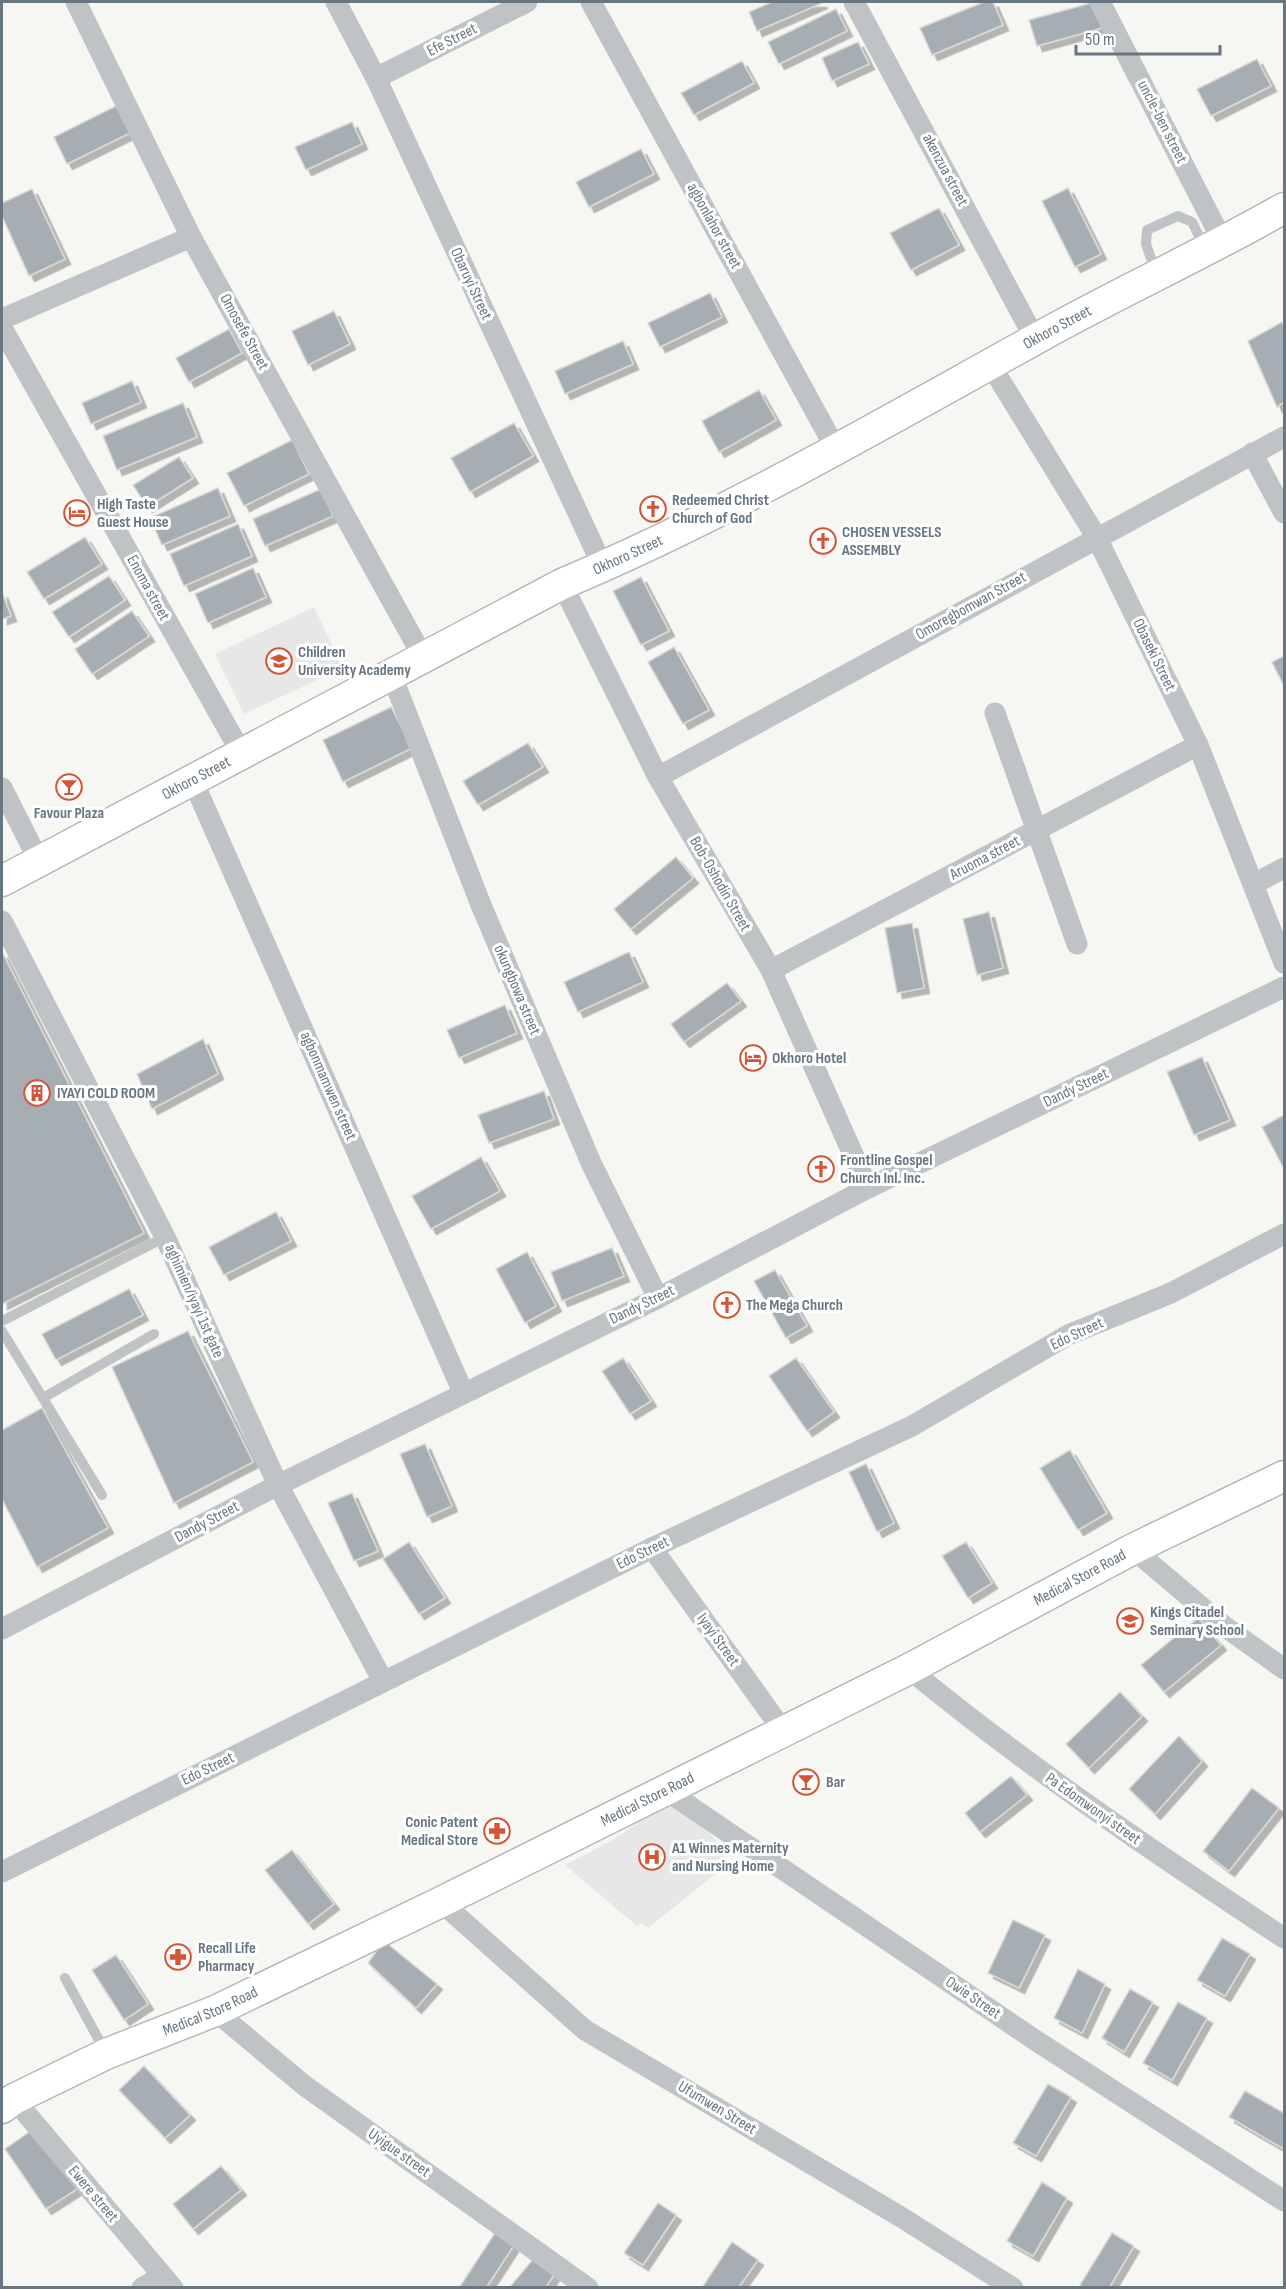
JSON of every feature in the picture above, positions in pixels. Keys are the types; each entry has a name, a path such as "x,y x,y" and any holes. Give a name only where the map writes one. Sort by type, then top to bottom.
{"street":[{"name":"Omosefe Street","path":"76,2 191,237 423,657"},
{"name":"Obaruyi Street","path":"336,2 376,78 603,567"},
{"name":"Efe Street","path":"376,78 527,2"},
{"name":"agbonlahor street","path":"591,2 837,451"},
{"name":"akenzua street","path":"854,2 1035,339"},
{"name":"uncle-ben street","path":"1100,2 1215,247"},
{"name":"Okhoro Street","path":"2,881 392,676 423,657 561,584 603,567 837,451 1035,339 1215,247 1284,208"},
{"path":"2,319 191,237"},
{"name":"Enoma street","path":"2,328 242,754"},
{"name":"Obaseki Street","path":"990,364 1098,538 1198,745 1284,963"},
{"name":"Omoregbomwan Street","path":"658,777 1284,437"},
{"path":"1252,453 1284,513"},
{"name":"Bob-Oshodin Street","path":"561,584 658,777 771,970 868,1188"},
{"name":"okungbowa street","path":"392,676 481,905 592,1165 658,1298"},
{"path":"995,713 1077,944"},
{"name":"Aruoma street","path":"771,970 1198,745"},
{"name":"agbonmamwen street","path":"193,781 463,1392"},
{"path":"2,788 39,861"},
{"path":"1254,884 1284,868"},
{"name":"aghimien/iyayi 1st gate","path":"2,921 165,1237 278,1485 383,1681"},
{"name":"Dandy Street","path":"2,1629 278,1485 658,1298 868,1188 1284,987"},
{"name":"Edo Street","path":"2,1872 652,1548 912,1426 1068,1335 1171,1293 1284,1234"},
{"name":"Medical Store Road","path":"8,2104 106,2054 215,2011 441,1902 664,1789 784,1732 1133,1549 1284,1476"},
{"name":"Iyayi Street","path":"652,1548 784,1732"},
{"path":"1133,1549 1224,1626 1284,1669"},
{"name":"Pa Edomwonyi street","path":"909,1668 983,1730 1123,1832 1284,1938"},
{"name":"Owie Street","path":"664,1789 1035,2040 1284,2201"},
{"name":"Ufumwen Street","path":"441,1902 585,2030 901,2217 1013,2288"},
{"name":"Uyigue street","path":"215,2011 305,2086 588,2288"},
{"name":"Ewere street","path":"8,2104 168,2282"},
{"path":"142,2288 168,2282"}],"lane":[{"path":"1157,276 1146,244 1147,230 1164,221 1178,216 1192,222 1215,247"},
{"path":"2,1321 165,1237"},
{"path":"2,1331 102,1495"},
{"path":"43,1398 154,1334"},
{"path":"65,1978 106,2054"}],"shaded area":[{"name":"Children University Academy","path":"314,607 343,668 244,714 215,654"},
{"name":"A1 Winnes Maternity and Nursing Home","path":"672,1800 726,1849 719,1871 648,1928 641,1923 637,1926 565,1865 611,1841"}],"building":[{"path":"772,2 822,3 757,31 749,12"},
{"path":"984,2 993,2 1003,25 932,55 920,28"},
{"path":"1095,2 1102,28 1037,46 1029,20"},
{"path":"836,9 847,31 779,64 768,42"},
{"path":"858,42 869,64 832,81 822,58"},
{"path":"1257,59 1271,86 1211,116 1197,89"},
{"path":"742,61 754,83 694,115 681,93"},
{"path":"116,106 130,133 67,164 54,137"},
{"path":"352,122 362,144 306,170 295,147"},
{"path":"641,149 654,174 589,207 576,182"},
{"path":"1068,188 1101,254 1075,267 1042,201"},
{"path":"32,189 65,259 29,276 2,216 2,203"},
{"path":"939,208 959,245 911,270 890,233"},
{"path":"710,293 722,317 660,347 648,323"},
{"path":"334,311 350,344 308,365 292,331"},
{"path":"1282,322 1284,327 1284,402 1277,407 1248,341"},
{"path":"229,329 242,353 189,382 176,358"},
{"path":"623,341 633,364 565,394 555,371"},
{"path":"132,381 141,402 91,424 82,403"},
{"path":"759,390 776,420 719,452 702,421"},
{"path":"183,403 197,437 117,470 103,436"},
{"path":"514,423 533,456 470,492 451,458"},
{"path":"292,440 309,474 244,506 227,473"},
{"path":"179,457 193,478 147,507 133,485"},
{"path":"218,488 230,516 162,545 150,518"},
{"path":"321,489 333,516 265,546 253,519"},
{"path":"238,524 252,556 184,586 170,554"},
{"path":"85,537 102,564 44,599 27,572"},
{"path":"253,568 266,597 208,623 195,594"},
{"path":"109,576 125,600 69,637 52,612"},
{"path":"641,577 669,631 641,645 613,591"},
{"path":"2,592 11,616 2,619"},
{"path":"132,611 149,636 92,674 75,649"},
{"path":"674,647 709,710 683,724 648,662"},
{"path":"1284,656 1284,686 1272,662"},
{"path":"391,707 412,748 343,782 323,740"},
{"path":"528,743 543,767 478,805 463,781"},
{"path":"676,857 693,878 631,929 614,909"},
{"path":"989,912 1003,968 977,975 963,919"},
{"path":"912,923 924,988 897,993 885,928"},
{"name":"IYAYI COLD ROOM","path":"2,952 144,1233 2,1304"},
{"path":"629,952 643,982 578,1012 564,982"},
{"path":"727,983 741,1001 684,1042 671,1024"},
{"path":"505,1005 517,1033 459,1058 447,1030"},
{"path":"203,1039 218,1074 152,1109 137,1074"},
{"path":"1202,1057 1230,1120 1194,1135 1167,1072"},
{"path":"544,1091 554,1119 489,1143 478,1115"},
{"path":"1284,1115 1284,1169 1262,1127"},
{"path":"481,1157 500,1191 431,1229 412,1196"},
{"path":"276,1212 291,1241 224,1275 209,1247"},
{"path":"612,1248 624,1276 562,1301 551,1272"},
{"path":"527,1252 556,1306 525,1323 496,1269"},
{"path":"775,1270 807,1326 786,1338 754,1281"},
{"path":"129,1289 143,1315 56,1360 42,1334"},
{"path":"188,1331 253,1462 174,1503 112,1367"},
{"path":"623,1358 651,1401 630,1414 602,1371"},
{"path":"796,1358 834,1412 807,1431 769,1376"},
{"path":"42,1408 108,1528 37,1567 2,1499 2,1430"},
{"path":"425,1444 452,1506 427,1517 400,1454"},
{"path":"1070,1450 1107,1513 1078,1530 1040,1468"},
{"path":"866,1464 894,1523 877,1532 849,1472"},
{"path":"352,1493 378,1551 354,1561 328,1503"},
{"path":"409,1542 445,1598 419,1614 383,1559"},
{"path":"966,1542 992,1583 968,1598 942,1556"},
{"path":"1198,1618 1221,1645 1164,1692 1141,1665"},
{"path":"1120,1692 1142,1716 1089,1768 1066,1744"},
{"path":"1179,1736 1202,1761 1155,1814 1129,1789"},
{"path":"1011,1776 1027,1795 980,1832 965,1813"},
{"path":"1252,1788 1279,1808 1229,1871 1203,1851"},
{"path":"292,1850 334,1904 308,1924 265,1870"},
{"path":"1013,1920 1045,1935 1019,1988 988,1973"},
{"path":"1222,1938 1250,1954 1225,1996 1197,1980"},
{"path":"384,1941 437,1984 416,2008 368,1963"},
{"path":"116,1955 148,2004 124,2020 92,1970"},
{"path":"1078,1969 1105,1984 1082,2033 1054,2018"},
{"path":"1130,1989 1153,2002 1124,2052 1102,2038"},
{"path":"1178,2002 1207,2018 1172,2080 1143,2063"},
{"path":"144,2066 190,2115 165,2138 119,2090"},
{"path":"1048,2084 1071,2097 1036,2156 1013,2143"},
{"path":"1245,2091 1284,2113 1284,2149 1229,2117"},
{"path":"35,2128 77,2189 46,2209 5,2149"},
{"path":"221,2166 241,2190 193,2229 173,2204"},
{"path":"1042,2182 1067,2198 1033,2256 1007,2241"},
{"path":"658,2203 676,2215 643,2265 624,2253"},
{"path":"495,2233 514,2245 486,2288 459,2288"},
{"path":"1112,2233 1134,2246 1109,2288 1083,2288 1080,2285"},
{"path":"732,2242 758,2260 738,2288 702,2288"},
{"path":"535,2257 554,2275 545,2288 509,2288"}],"place":[{"name":"Redeemed Christ Church of God","path":"653,509"},
{"name":"High Taste Guest House","path":"77,513"},
{"name":"CHOSEN VESSELS ASSEMBLY","path":"823,541"},
{"name":"Children University Academy","path":"279,661"},
{"name":"Favour Plaza","path":"69,787"},
{"name":"Okhoro Hotel","path":"753,1058"},
{"name":"IYAYI COLD ROOM","path":"37,1093"},
{"name":"Frontline Gospel Church Inl. Inc.","path":"821,1169"},
{"name":"The Mega Church","path":"727,1305"},
{"name":"Kings Citadel Seminary School","path":"1130,1621"},
{"name":"Bar","path":"806,1782"},
{"name":"Conic Patent Medical Store","path":"497,1831"},
{"name":"A1 Winnes Maternity and Nursing Home","path":"652,1857"},
{"name":"Recall Life Pharmacy","path":"178,1957"}]}
